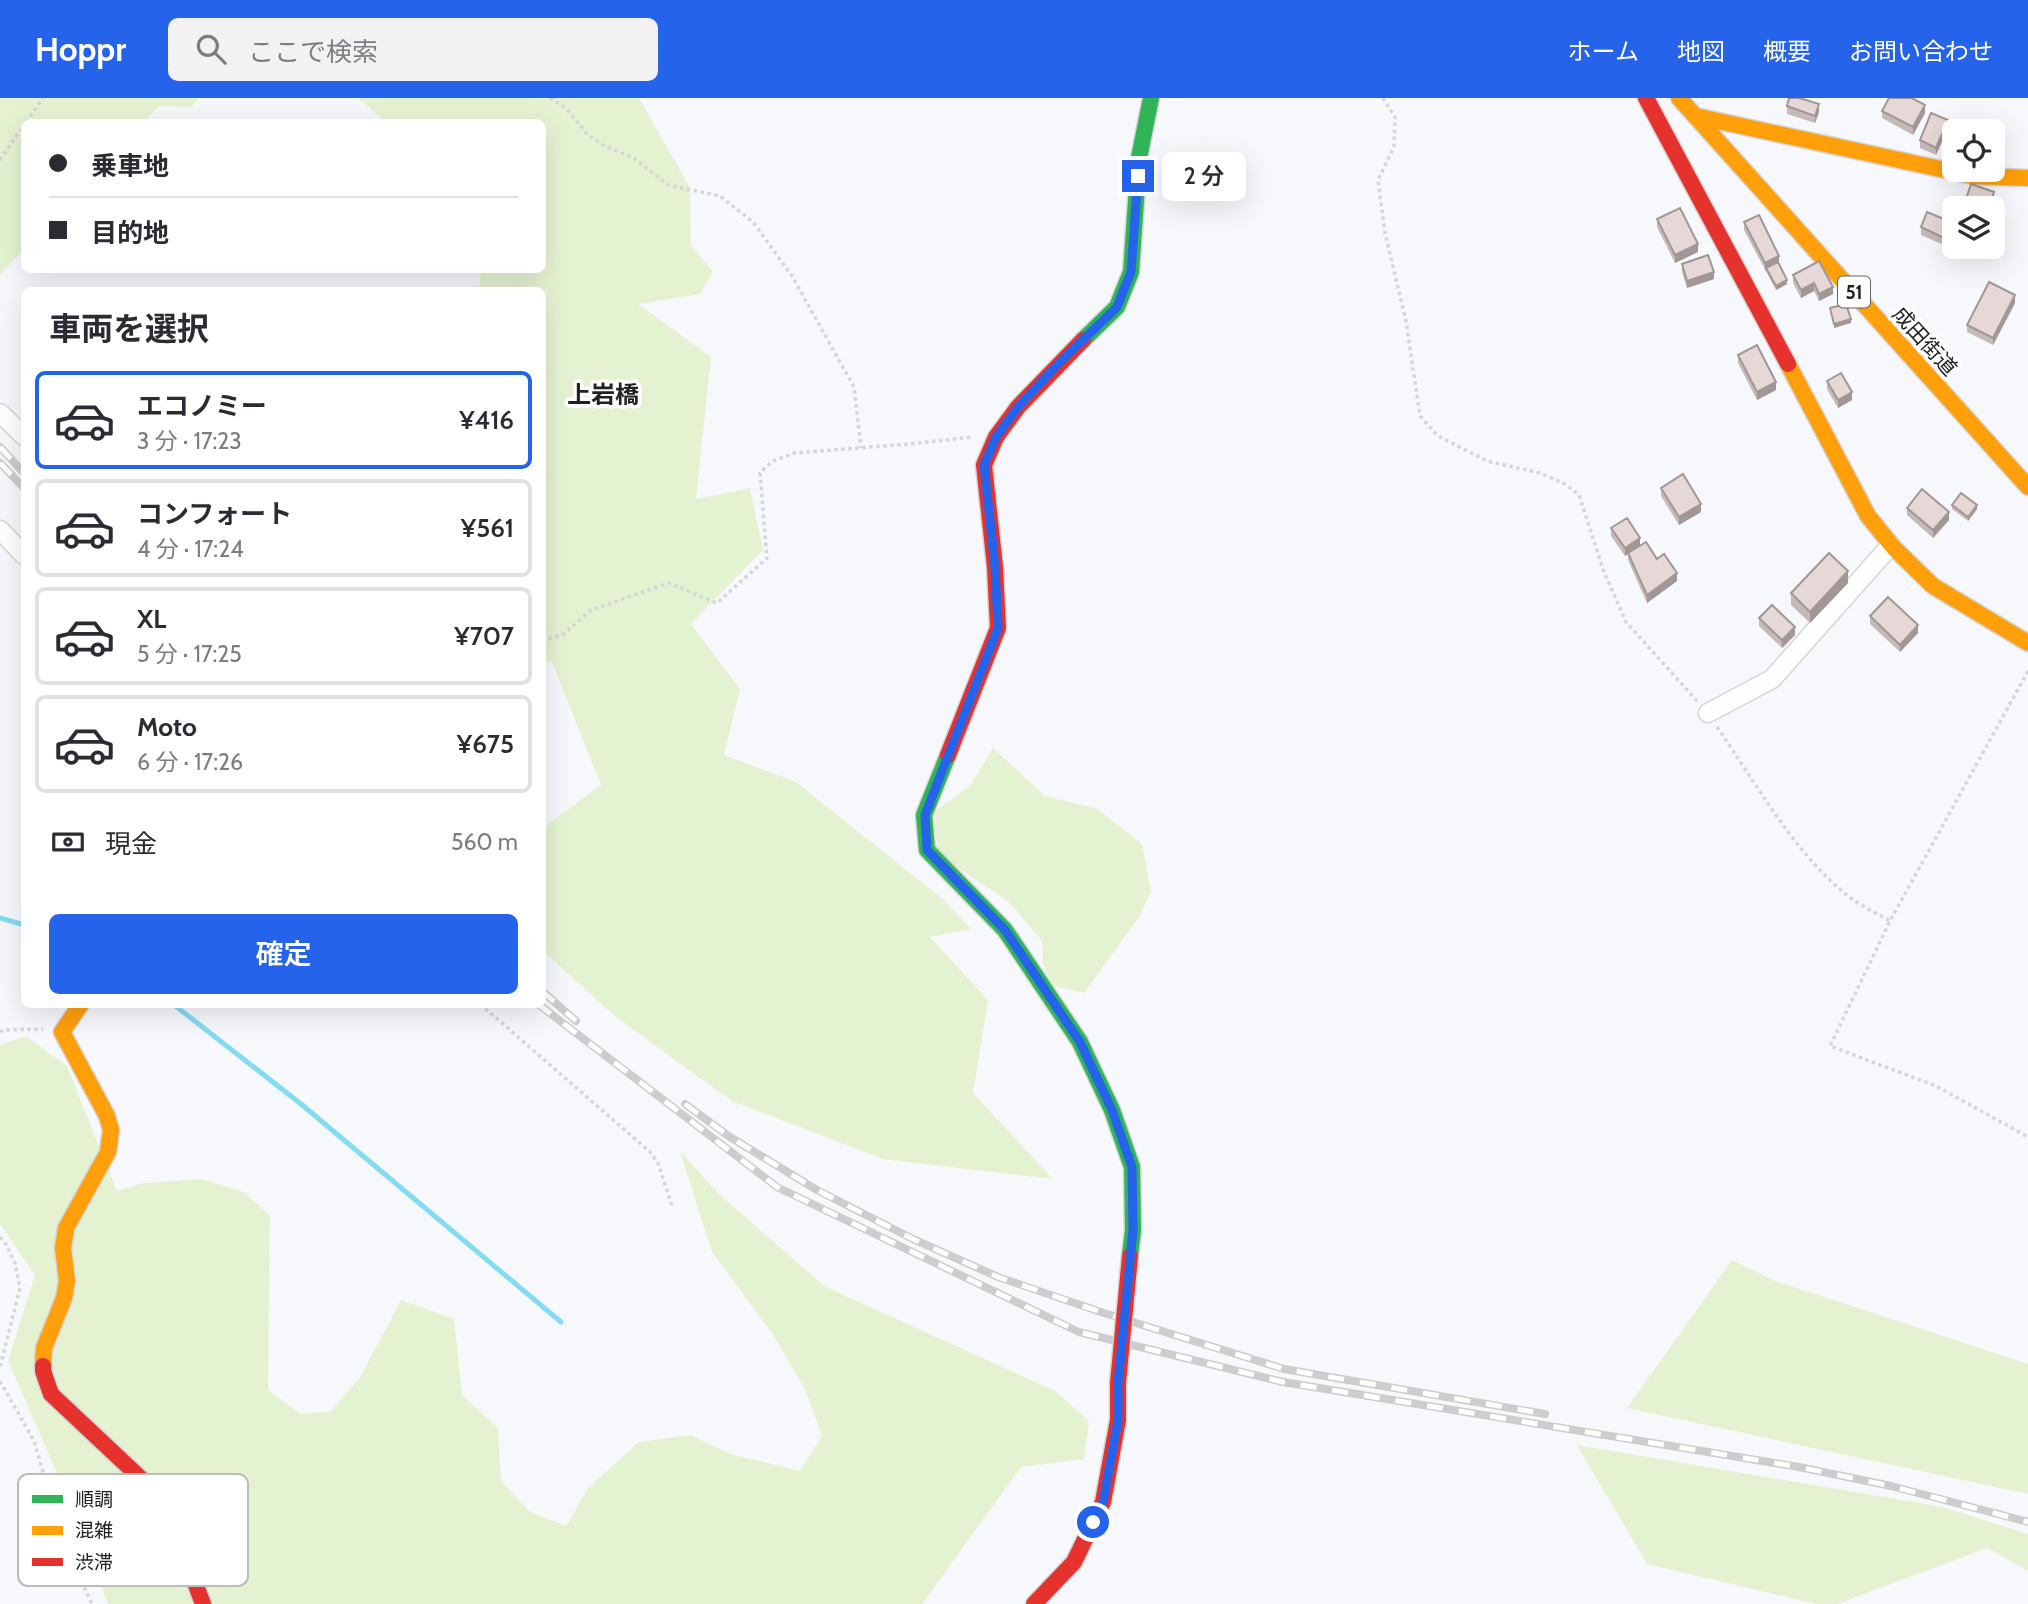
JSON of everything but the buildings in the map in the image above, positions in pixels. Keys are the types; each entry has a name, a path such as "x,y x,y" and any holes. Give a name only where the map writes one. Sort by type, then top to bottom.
{"main road":[{"path":"1034,1604 1074,1562 1103,1502 1118,1420 1118,1383 1133,1230 1132,1167 1112,1110 1080,1042 1005,930 927,850 925,815 998,628 995,567 984,465 996,437 1018,407 1117,307 1131,272 1139,158 1151,98"},
{"path":"1647,98 1868,516 1891,545 1933,586 2028,643"},
{"name":"成田街道","path":"1679,98 2028,487"},
{"path":"1696,117 1973,176 2028,178"},
{"path":"78,1008 62,1032 107,1116 111,1130 108,1152 66,1228 63,1248 67,1281 64,1298 44,1348 43,1371 51,1394 136,1474"},
{"path":"196,1586 203,1604"}],"street":[{"path":"0,413 21,433"},
{"path":"0,530 21,552"},
{"path":"1708,713 1772,679 1891,545"}],"path":[{"path":"28,119 43,98"},
{"path":"550,98 566,108 588,135 604,146 634,158 668,185 720,196 753,222 792,276 853,387 861,448"},
{"path":"1383,98 1395,117 1394,147 1378,180 1385,233 1406,321 1420,416 1438,436 1487,461 1540,473 1566,484 1578,495 1604,572 1626,622 1708,713 1784,825 1819,869 1850,897 1890,921"},
{"path":"0,160 21,130"},
{"path":"546,640 564,634 591,610 669,583 717,603 767,558 760,472 771,462 794,453 962,437 996,437"},
{"path":"2028,671 1890,921 1830,1046 1936,1086 2028,1137"},
{"path":"485,1008 650,1152 658,1163 672,1206"},
{"path":"0,1032 36,1028 62,1032"},
{"path":"0,1237 15,1263 20,1288 0,1367"},
{"path":"0,1381 34,1441 44,1474"},
{"path":"84,1586 92,1604"}],"green space":[{"path":"0,98 199,98 191,107 159,106 146,119 21,119 21,252 0,275"},
{"path":"358,98 639,98 690,188 691,245 713,272 700,294 638,304 711,357 696,499 750,488 763,550 691,624 740,689 724,755 796,782 944,900 971,929 930,937 988,1000 973,1093 1053,1179 883,1159 732,1101 616,1017 546,954 546,826 601,785 552,662 546,663 546,287 479,287 481,273 546,273 546,119 382,119"},
{"path":"993,748 1045,796 1098,809 1142,844 1151,891 1139,917 1084,993 1054,986 1043,965 1042,941 1009,902 937,854 935,811 970,786"},
{"path":"26,1036 67,1066 117,1191 144,1183 202,1179 244,1192 270,1216 268,1390 301,1414 331,1411 361,1376 401,1300 454,1319 462,1395 498,1428 501,1481 530,1512 566,1526 588,1488 639,1442 691,1435 730,1454 800,1471 822,1436 805,1389 772,1333 712,1252 680,1151 719,1194 824,1286 1055,1391 1089,1421 1084,1459 1021,1467 922,1604 108,1604 101,1586 248,1586 248,1474 58,1474 8,1361 35,1275 0,1224 0,1045"},
{"path":"1732,1260 1773,1280 2028,1364 2028,1494 1627,1408"},
{"path":"1577,1445 1943,1507 2028,1534 2028,1571 1987,1548 1837,1604 1816,1604 1647,1564"}],"waterway":[{"path":"0,918 21,924"},
{"path":"178,1008 301,1104 561,1322"}],"railway":[{"path":"0,447 21,470"},
{"path":"0,463 21,485"},
{"path":"546,995 576,1021"},
{"path":"543,1008 777,1187 1079,1332 1283,1382 1799,1467 1891,1486 2028,1522"},
{"path":"685,1104 730,1137 817,1190 913,1239 998,1277 1284,1369 1545,1414"}],"traffic: fast":[{"path":"1083,340 1117,307 1131,272 1139,158 1151,98"},
{"path":"948,755 924,815 927,850 1005,930 1080,1042 1112,1110 1132,1167 1133,1230 1130,1256"}],"traffic: slow":[{"path":"1679,98 2028,487"},
{"path":"1695,116 1973,176 2028,178"},
{"path":"1788,364 1868,516 1894,548 1933,586 2028,643"},
{"path":"43,1366 44,1348 64,1298 67,1281 63,1248 66,1228 108,1152 111,1130 107,1116 62,1032 78,1008"}],"traffic: jam":[{"path":"1646,98 1788,364"},
{"path":"948,755 998,628 995,567 984,465 996,437 1018,407 1083,340"},
{"path":"1118,1383 1130,1256"},
{"path":"43,1366 51,1394 136,1474"},
{"path":"1034,1604 1074,1562 1103,1502 1118,1420 1118,1383"},
{"path":"196,1586 203,1604"}],"district":[{"name":"上岩橋","path":"603,394"}],"route":[{"path":"1093,1522 1103,1502 1118,1420 1118,1383 1133,1230 1132,1167 1112,1110 1080,1042 1005,930 927,850 925,815 998,628 995,567 984,465 996,437 1018,407 1117,307 1131,272 1138,176"}]}
